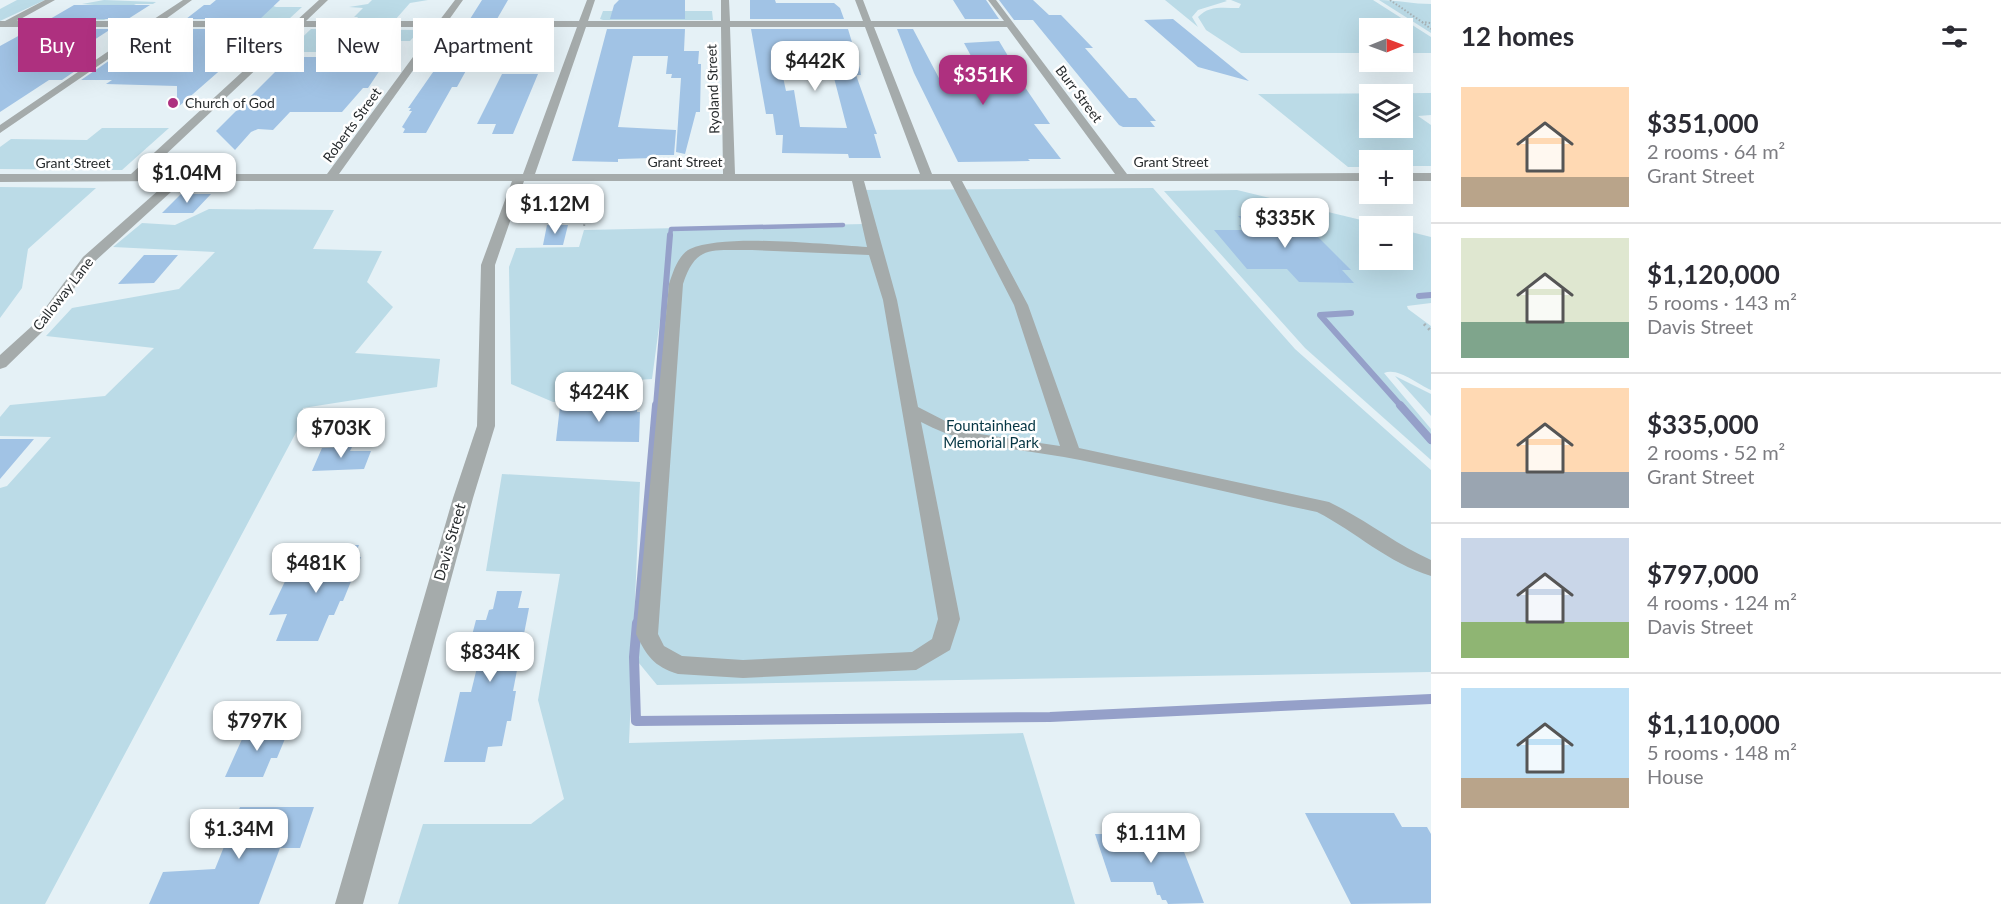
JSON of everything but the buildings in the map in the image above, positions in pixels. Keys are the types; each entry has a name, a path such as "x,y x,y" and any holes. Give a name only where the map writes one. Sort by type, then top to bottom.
{"street":[{"path":"2,26 51,0"},
{"path":"162,18 188,0"},
{"path":"304,18 324,0"},
{"name":"Roberts Street","path":"446,18 459,0"},
{"name":"Davis Street","path":"349,904 463,498 486,426 488,265 591,0"},
{"name":"Ryoland Street","path":"725,0 729,177"},
{"path":"859,0 927,177"},
{"name":"Burr Street","path":"992,0 1123,176"},
{"path":"304,24 413,24"},
{"path":"554,24 1011,24"},
{"path":"2,26 108,25"},
{"path":"0,130 108,55"},
{"name":"Roberts Street","path":"330,178 413,64"},
{"path":"134,178 246,72"},
{"path":"857,177 890,300 949,619 942,644 916,661 743,669 678,665 656,652 647,634 676,284 685,260 695,252 717,248 875,250"},
{"path":"954,177 1021,305 1072,454"},
{"name":"Grant Street","path":"0,178 1359,177"},
{"path":"1413,177 1431,177"},
{"name":"Calloway Lane","path":"0,363 38,329 88,260 180,178"},
{"path":"909,408 949,430 979,439 1072,454 1322,507 1351,520 1398,554 1431,568"}],"path":[{"path":"1390,0 1431,30"},
{"path":"1422,22 1431,23"},
{"path":"561,177 561,184 586,210 584,227"}],"green space":[{"path":"17,0 45,0 0,21 0,9"},
{"path":"104,0 156,2 136,4 104,20 96,20 96,18 74,17 95,5 82,4"},
{"path":"372,0 428,0 410,3 397,18 357,18 354,17 363,8 349,7 368,4"},
{"path":"1165,0 1227,1 1198,10 1192,17 1198,27"},
{"path":"1231,0 1373,0 1401,18 1359,18 1359,53 1241,53 1206,30 1198,17 1212,9 1239,8 1241,4"},
{"path":"1379,0 1431,4 1431,33 1413,22 1413,18 1407,18"},
{"path":"259,1 276,7 302,7 290,18 236,18"},
{"path":"603,11 712,11 713,20 603,20 600,19"},
{"path":"1413,26 1431,37 1431,53 1413,53"},
{"path":"311,29 316,29 316,52 304,52 304,36"},
{"path":"401,30 413,30 413,38 410,41 401,41"},
{"path":"1359,93 1359,138 1413,138 1413,93 1431,93 1431,115 1418,116 1431,125 1431,166 1413,166 1413,150 1359,150 1359,167 1348,167 1258,94"},
{"path":"102,128 169,128 122,170 0,169 0,147 11,139 87,140"},
{"path":"0,187 96,188 28,249 22,288 0,318"},
{"name":"Fountainhead Memorial Park","path":"1153,188 1295,349 1431,470 1431,672 657,685 634,657 669,253 652,379 593,383 590,401 553,402 511,384 509,267 516,248 579,247 584,230 864,224 854,190"},
{"path":"1237,190 1359,219 1359,270 1413,270 1413,232 1431,237 1431,303 1407,306 1431,326 1431,390 1401,374 1384,373 1431,429 1431,460 1305,348 1164,191"},
{"path":"209,209 334,210 313,249 382,251 367,282 393,307 355,353 440,359 437,387 303,408 300,425 45,904 0,904 0,488 7,486 51,437 0,436 0,417 10,405 105,396 154,348 46,336 72,308 179,289 215,252 113,247 142,223 175,225"},
{"path":"1395,376 1431,394 1431,416"},
{"path":"502,474 640,482 629,743 1023,733 1075,904 398,904 423,824 531,824 564,799 538,700 560,574 486,571"}],"waterway":[{"path":"670,236 671,229 843,225"},
{"path":"656,406 670,235"},
{"path":"1419,296 1431,295"},
{"path":"1351,313 1320,315 1401,406"},
{"path":"637,625 656,405"},
{"path":"1400,405 1431,440"},
{"path":"637,623 634,657 636,721 1050,717 1431,699"}],"place":[{"name":"Church of God","path":"173,103"}]}
